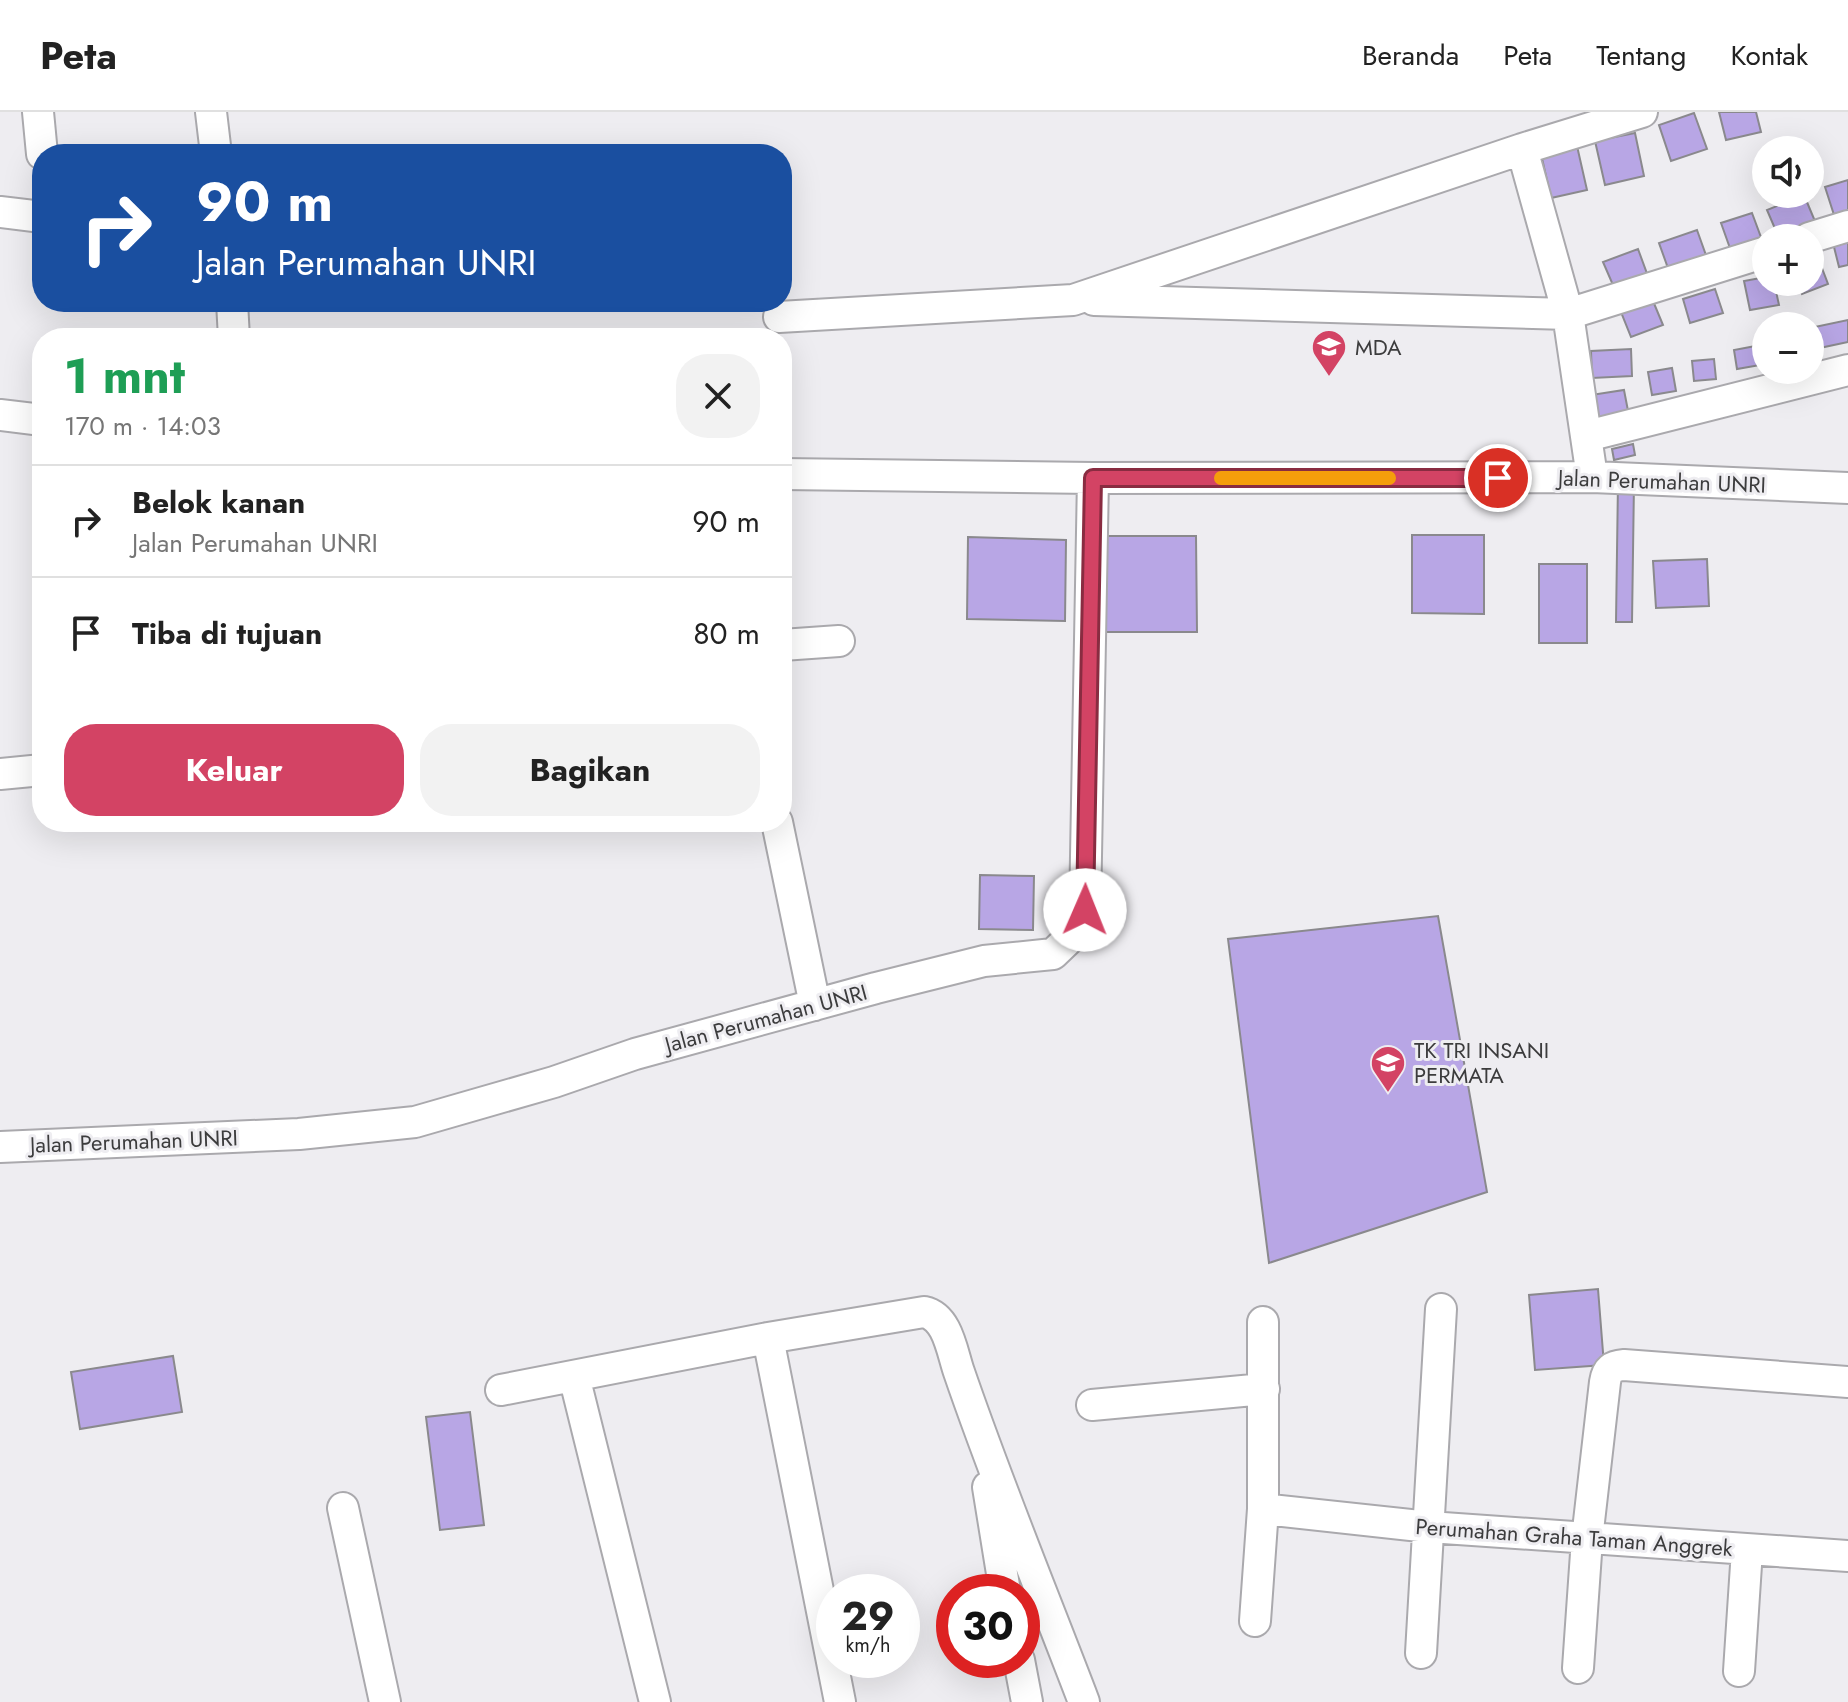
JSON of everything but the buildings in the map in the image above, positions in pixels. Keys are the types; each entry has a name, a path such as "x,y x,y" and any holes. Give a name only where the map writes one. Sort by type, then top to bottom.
{"street":[{"path":"38,112 41,144"},
{"path":"211,112 215,144"},
{"path":"1073,300 1522,149 1642,112"},
{"path":"1522,149 1568,314 1592,477"},
{"path":"0,212 32,216"},
{"path":"1824,233 1848,226"},
{"path":"779,317 1073,300 1568,314 1752,256"},
{"path":"1587,436 1848,370"},
{"path":"0,415 32,419"},
{"name":"Jalan Perumahan UNRI","path":"792,474 1093,478 1592,477 1848,488"},
{"name":"Jalan Perumahan UNRI","path":"0,1147 299,1134 415,1122 554,1082 635,1054 815,1005 984,961 1053,954 1077,931 1085,910 1093,478"},
{"path":"792,644 839,641"},
{"path":"0,774 32,771"},
{"path":"779,832 815,1005"},
{"path":"1421,1653 1441,1309"},
{"path":"501,1390 768,1338 931,1313 943,1327 979,1430 1084,1702"},
{"path":"1255,1621 1263,1509 1263,1322"},
{"path":"768,1338 840,1702"},
{"path":"1578,1668 1587,1539 1606,1373 1612,1367 1624,1365 1848,1382"},
{"path":"574,1376 655,1702"},
{"path":"1092,1405 1264,1389"},
{"path":"979,1430 1002,1574"},
{"path":"343,1508 385,1702"},
{"name":"Perumahan Graha Taman Anggrek","path":"1263,1509 1429,1527 1848,1556"},
{"path":"1739,1671 1747,1550"},
{"path":"1022,1678 1027,1702"}],"slow traffic":[{"path":"1221,478 1389,478"}],"place":[{"name":"MDA","path":"1329,378"},
{"name":"TK TRI INSANI PERMATA","path":"1388,1094"}],"route":[{"path":"1085,910 1093,478 1498,478"}]}
